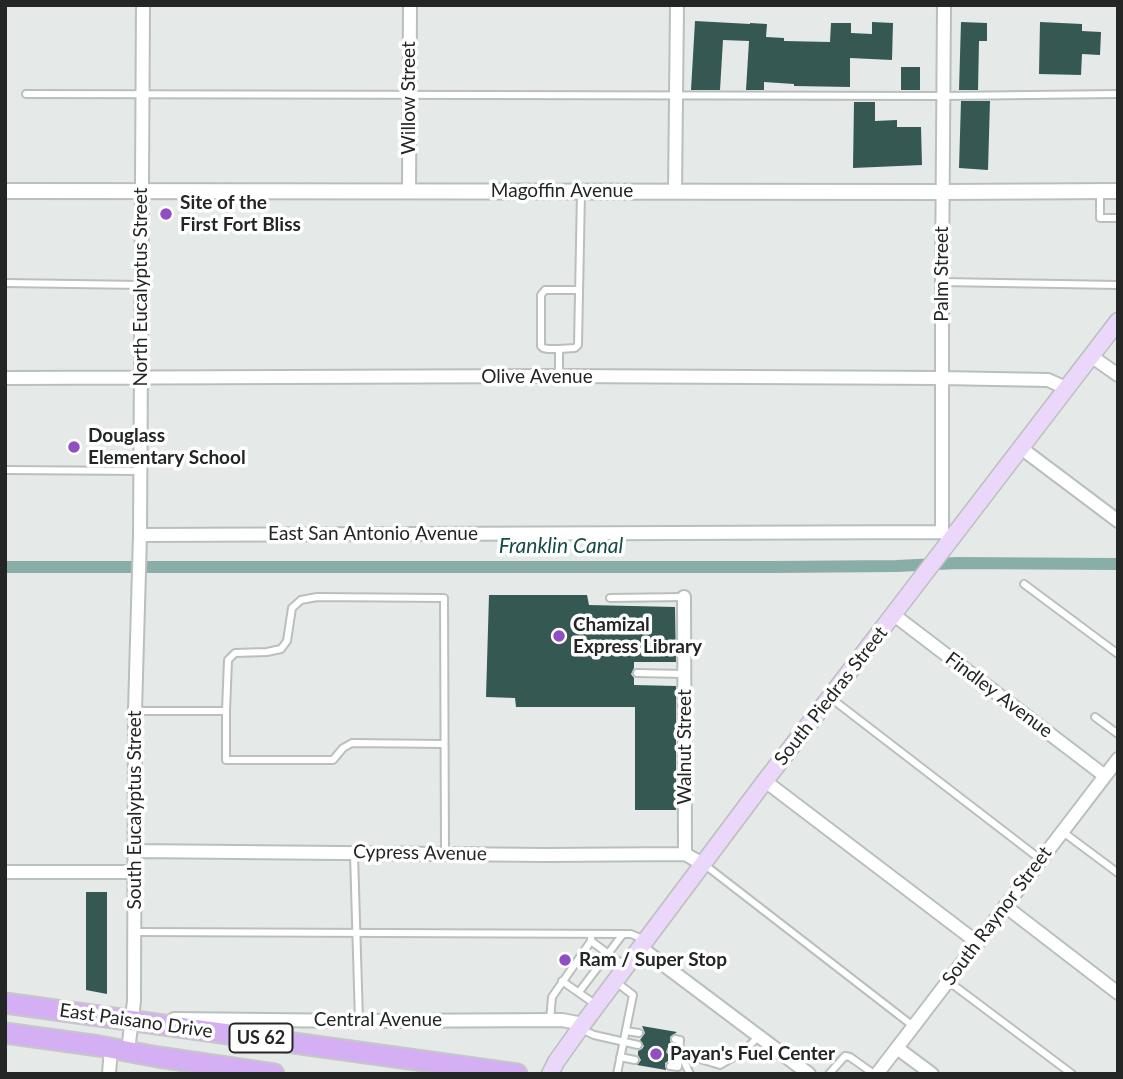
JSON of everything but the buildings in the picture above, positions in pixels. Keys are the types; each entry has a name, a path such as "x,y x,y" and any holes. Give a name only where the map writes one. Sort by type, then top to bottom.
{"main road":[{"name":"South Piedras Street","path":"550,1074 581,1026 941,552 947,535 1021,448 1118,321"},
{"name":"East Paisano Drive","path":"5,1003 517,1074"},
{"name":"East Paisano Drive","path":"5,1033 232,1071 265,1073"}],"street":[{"name":"North Eucalyptus Street","path":"139,569 143,5"},
{"name":"Willow Street","path":"409,191 410,5"},
{"path":"675,192 677,5"},
{"name":"Palm Street","path":"944,5 942,378 947,535"},
{"name":"Magoffin Avenue","path":"5,191 1118,191"},
{"path":"1091,356 1118,375"},
{"name":"Olive Avenue","path":"5,378 942,378 1048,380 1066,388"},
{"path":"1021,448 1118,521"},
{"name":"East San Antonio Avenue","path":"140,535 947,535"},
{"name":"South Eucalyptus Street","path":"109,1074 132,1021 134,1001 135,711 139,569"},
{"name":"Walnut Street","path":"684,597 685,854"},
{"name":"Findley Avenue","path":"894,615 1105,776"},
{"name":"South Raynor Street","path":"876,1074 1118,759"},
{"path":"765,781 978,943"},
{"name":"Cypress Avenue","path":"134,851 685,854 703,864"},
{"path":"5,872 134,872"},
{"path":"1005,906 1118,993"},
{"path":"643,944 810,1074"},
{"name":"Central Avenue","path":"132,1021 564,1020 581,1026"},
{"path":"897,1048 932,1074"}],"lane":[{"path":"26,93 943,96 1118,94"},
{"path":"579,290 545,290 541,295 543,348 575,348 578,345 581,191"},
{"path":"1100,191 1100,218 1118,218"},
{"path":"942,282 1118,285"},
{"path":"5,283 141,285"},
{"path":"559,349 559,376"},
{"path":"5,470 140,471"},
{"path":"1024,584 1118,654"},
{"path":"443,744 352,743 343,748 333,760 226,760 228,660 235,653 281,649 287,641 292,608 301,600 317,597 444,598 445,853"},
{"path":"610,598 684,597"},
{"path":"637,673 684,674"},
{"path":"830,697 1040,859"},
{"path":"135,711 226,711"},
{"path":"1095,717 1118,734"},
{"path":"1062,831 1118,873"},
{"path":"354,852 359,1021"},
{"path":"703,864 914,1026"},
{"path":"134,932 591,937 631,934 643,944"},
{"path":"579,992 595,966 623,934"},
{"path":"591,937 626,967"},
{"path":"550,1020 552,997 583,956 591,937"},
{"path":"562,981 597,1006"},
{"path":"615,981 633,995 617,1074"},
{"path":"948,981 1072,1074"},
{"path":"581,1026 594,1035 638,1045"},
{"path":"626,1031 639,1033"},
{"path":"672,1051 720,1065 744,1051 759,1036"},
{"path":"670,1066 678,1067 680,1040 675,1039"},
{"path":"680,1053 690,1074"},
{"path":"829,1074 845,1056 876,1074"},
{"path":"620,1057 635,1060"}],"waterway":[{"name":"Franklin Canal","path":"5,567 1118,564"}],"place":[{"name":"Site of the First Fort Bliss","path":"166,214"},
{"name":"Douglass Elementary School","path":"74,447"},
{"name":"Chamizal Express Library","path":"559,636"},
{"name":"Ram / Super Stop","path":"565,960"},
{"name":"Payan's Fuel Center","path":"656,1054"}]}
